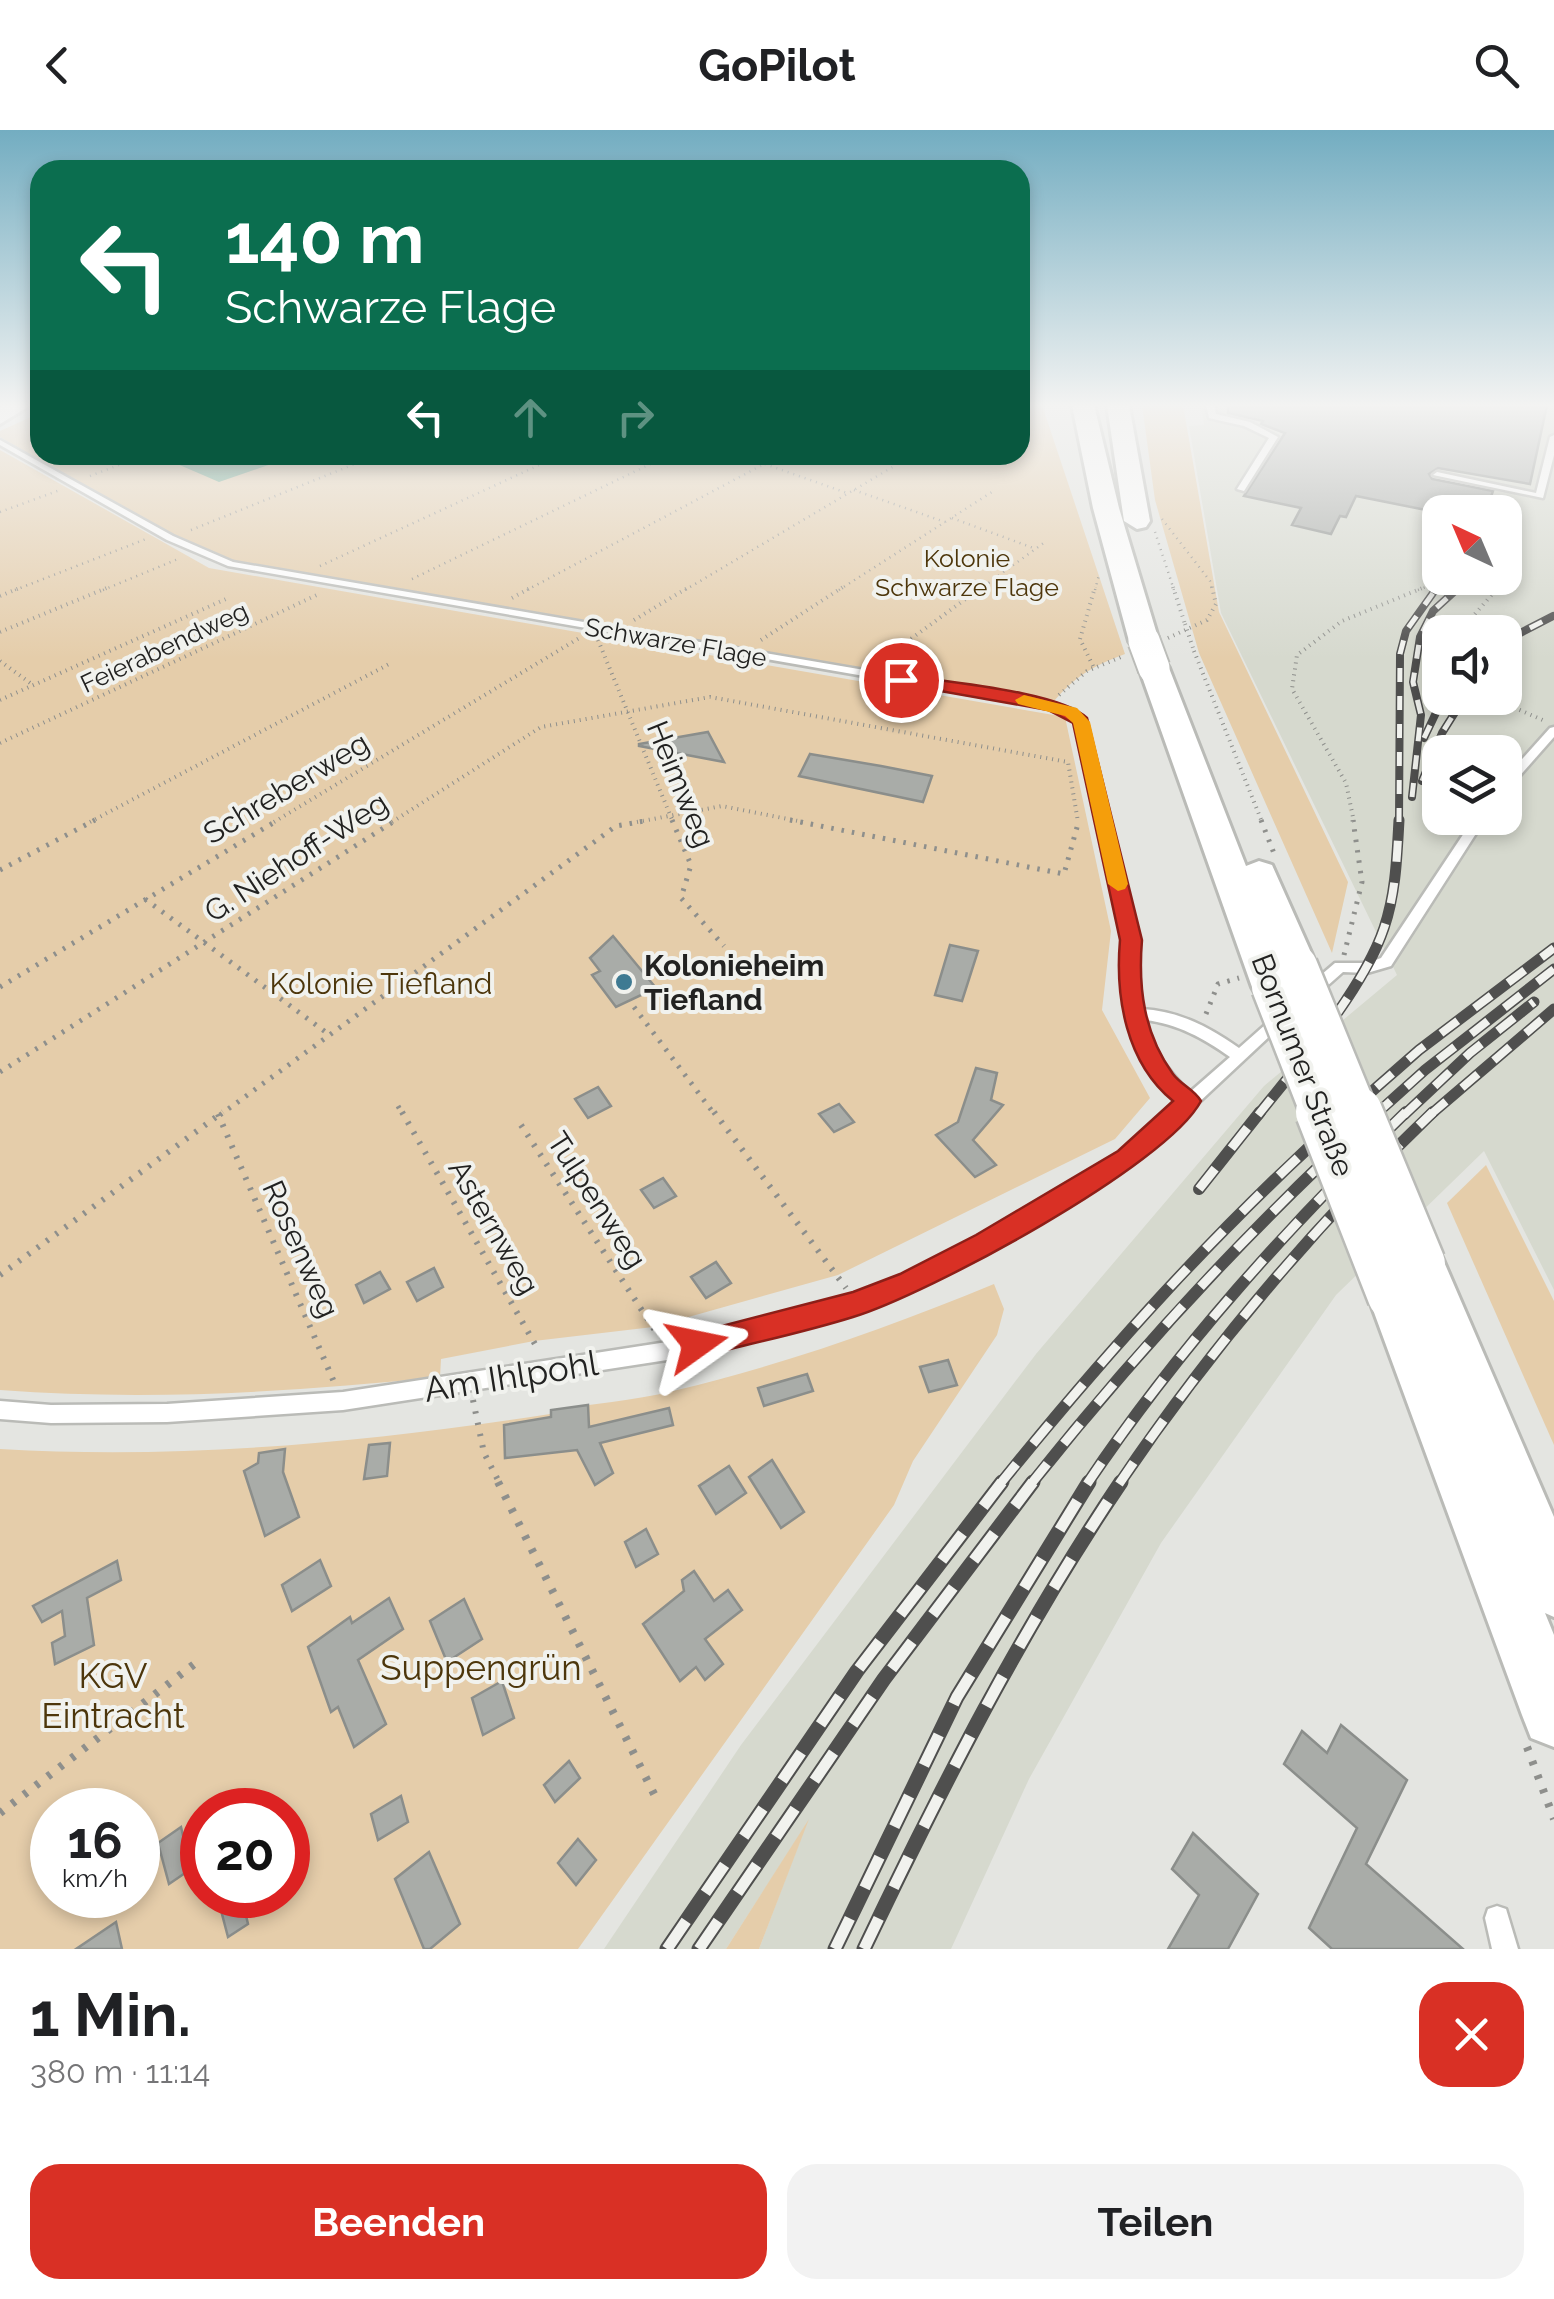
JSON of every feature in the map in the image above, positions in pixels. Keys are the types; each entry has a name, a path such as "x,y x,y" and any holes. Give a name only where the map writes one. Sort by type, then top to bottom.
{"main road":[{"name":"Bornumer Straße","path":"1103,490 1118,555 1167,645"},
{"name":"Bornumer Straße","path":"1130,490 1167,645 1406,1280 1554,1715"},
{"name":"Bornumer Straße","path":"1406,1280 1554,1587"}],"lane":[{"name":"Schwarze Flage","path":"87,490 195,552 231,564 1052,705"},
{"path":"1508,490 1540,496 1543,490"},
{"path":"1052,705 1071,712 1081,722 1131,940 1128,975 1141,1038 1166,1083 1189,1101"},
{"path":"1522,765 1554,727"},
{"path":"1288,975 1366,968 1386,962 1469,835"},
{"name":"Am Ihlpohl","path":"0,1410 52,1414 167,1413 343,1401 549,1372 666,1350 758,1331 854,1304 970,1251 1127,1159 1240,1056 1288,975"},
{"path":"1134,1014 1165,1015 1200,1029 1240,1056"},
{"path":"1497,1918 1505,1949"}],"path":[{"path":"0,512 57,490"},
{"path":"0,596 286,490"},
{"path":"299,576 485,490"},
{"path":"387,592 598,490"},
{"path":"492,609 716,490"},
{"path":"837,490 848,494"},
{"path":"614,632 854,490 945,522"},
{"path":"742,653 995,490"},
{"path":"1052,705 1070,680 1093,666 1167,645 1214,612 1215,593 1210,581 1156,511"},
{"path":"952,518 1036,549"},
{"path":"1153,523 1167,645 1277,859"},
{"path":"863,673 1045,542"},
{"path":"0,632 195,552"},
{"path":"1093,666 1080,639 1098,575 1106,570"},
{"path":"1200,1029 1218,984 1288,975 1362,882 1346,782 1292,689 1297,656 1342,621 1438,582 1456,579 1497,589 1474,615"},
{"name":"Feierabendweg","path":"0,743 342,584"},
{"path":"0,700 226,599"},
{"name":"Heimweg","path":"588,634 596,637 690,865 680,898 724,946"},
{"name":"Schreberweg","path":"0,987 588,634"},
{"path":"0,661 34,685"},
{"path":"0,870 391,663"},
{"name":"G. Niehoff-Weg","path":"0,1072 540,726 710,697 1068,762 1079,820 1064,874 722,806 670,815"},
{"path":"1522,712 1554,727"},
{"path":"0,1275 616,826 670,815"},
{"path":"145,899 327,1033"},
{"path":"634,1007 838,1275 854,1304"},
{"name":"Asternweg","path":"398,1106 549,1372"},
{"name":"Rosenweg","path":"218,1114 343,1401"},
{"name":"Tulpenweg","path":"520,1125 666,1350"},
{"path":"469,1382 484,1453 656,1800"},
{"path":"0,1813 197,1662"}],"shaded area":[{"path":"1200,490 1554,490 1554,1290 1484,1151 1336,1295 1161,1543 1029,1779 951,1949 759,1949 806,1825 726,1949 604,1949 741,1745 1036,1354 1264,1086 1397,975 1221,613"}],"green space":[{"name":"Kolonie Tiefland","path":"0,490 71,490 209,568 1065,717 1111,931 1102,1010 1150,1098 1115,1139 838,1275 653,1327 534,1341 441,1359 440,1377 220,1393 110,1395 0,1390"},
{"name":"Kolonie Schwarze Flage","path":"92,490 1070,490 1125,654 1084,674 1051,705 215,560"},
{"path":"1154,490 1198,490 1219,612 1348,882 1332,953 1199,653"},
{"path":"1486,1165 1554,1301 1554,1445 1447,1203"},
{"name":"Suppengrün","path":"994,1284 1004,1309 997,1335 913,1461 894,1505 578,1949 0,1949 0,1449 207,1450 413,1433 658,1394 836,1344"},
{"path":"809,1819 759,1949 726,1949"}],"building":[{"path":"1248,490 1493,491 1492,495 1422,495 1422,509 1356,496 1346,517 1340,516 1331,534 1292,525 1301,508 1244,496"},
{"path":"708,732 724,762 639,746 639,744"},
{"path":"810,754 932,776 923,802 799,776"},
{"name":"Kolonieheim Tiefland","path":"613,936 656,988 616,1007 592,975 600,971 590,958"},
{"path":"950,945 978,951 962,1001 935,995"},
{"path":"976,1068 997,1073 991,1100 1003,1105 973,1140 996,1165 975,1177 936,1135 958,1122"},
{"path":"598,1087 611,1106 588,1118 575,1099"},
{"path":"839,1104 854,1122 834,1132 819,1114"},
{"path":"663,1178 676,1196 654,1208 641,1190"},
{"path":"716,1262 731,1283 706,1298 691,1277"},
{"path":"434,1268 443,1287 417,1301 407,1282"},
{"path":"380,1272 390,1289 364,1303 356,1285"},
{"path":"948,1360 957,1385 929,1392 920,1367"},
{"path":"807,1374 813,1391 764,1406 758,1388"},
{"path":"588,1405 589,1427 669,1408 673,1425 600,1443 613,1473 595,1485 577,1450 505,1458 504,1425 551,1417 551,1410"},
{"path":"390,1443 387,1476 364,1479 369,1445"},
{"path":"285,1449 283,1472 299,1517 265,1536 244,1471 258,1463 259,1453"},
{"path":"772,1460 804,1512 781,1528 749,1477"},
{"path":"729,1466 746,1493 716,1514 699,1486"},
{"path":"646,1529 658,1554 636,1567 625,1542"},
{"path":"320,1560 331,1586 292,1611 282,1585"},
{"path":"117,1561 121,1580 87,1598 94,1645 55,1664 52,1643 65,1636 62,1611 42,1622 33,1606"},
{"path":"694,1571 714,1601 728,1590 742,1610 705,1639 723,1664 705,1680 696,1667 680,1681 643,1624 684,1591 682,1580"},
{"path":"389,1598 403,1629 358,1660 386,1724 354,1747 338,1707 331,1712 308,1647 350,1617 352,1623"},
{"path":"464,1599 482,1639 447,1662 430,1621"},
{"path":"502,1681 514,1718 483,1735 472,1698"},
{"path":"1341,1725 1407,1780 1366,1864 1463,1949 1332,1949 1309,1928 1357,1828 1284,1764 1302,1731 1327,1753"},
{"path":"569,1761 580,1778 555,1802 544,1785"},
{"path":"401,1796 408,1822 378,1840 371,1814"},
{"path":"180,1828 180,1876 169,1884 160,1850 160,1842"},
{"path":"1193,1833 1258,1894 1228,1949 1168,1949 1199,1895 1172,1869"},
{"path":"578,1839 596,1860 576,1885 558,1863"},
{"path":"429,1852 460,1924 430,1949 424,1949 395,1879"},
{"path":"223,1918 247,1918 248,1924 228,1937"},
{"path":"116,1922 122,1949 76,1949"}],"railway":[{"path":"1399,822 1400,654 1406,631 1432,595"},
{"path":"1412,797 1421,715 1413,682 1420,637 1433,611 1450,595"},
{"path":"1522,632 1553,616"},
{"path":"1425,735 1435,715"},
{"path":"1441,735 1453,715"},
{"path":"1258,1115 1329,1025 1375,951 1391,901 1399,820"},
{"path":"1345,1115 1419,1050 1554,948"},
{"path":"1375,1115 1425,1070 1554,969"},
{"path":"1404,1115 1470,1053 1534,1002"},
{"path":"1430,1115 1554,1009"},
{"path":"1199,1189 1260,1112"},
{"path":"1000,1484 1166,1291 1255,1199 1348,1112"},
{"path":"1031,1484 1196,1291 1377,1112"},
{"path":"1087,1484 1197,1336 1319,1199 1406,1112"},
{"path":"1119,1484 1190,1385 1266,1290 1347,1199 1433,1112"},
{"path":"667,1949 857,1671 1002,1482"},
{"path":"699,1949 884,1679 1033,1482"},
{"path":"835,1949 957,1697 1089,1482"},
{"path":"864,1949 984,1711 1049,1595 1121,1482"}],"slow traffic":[{"path":"1024,700 1071,712 1081,722 1118,884"}],"place":[{"name":"Kolonieheim Tiefland","path":"624,982"}],"route":[{"path":"697,1344 854,1304 909,1282 986,1243 1127,1159 1189,1101 1166,1083 1141,1038 1134,1014 1128,975 1131,940 1081,722 1071,712 1052,705 901,680"}],"park label":[{"name":"KGV Eintracht","path":"113,1695"}]}
